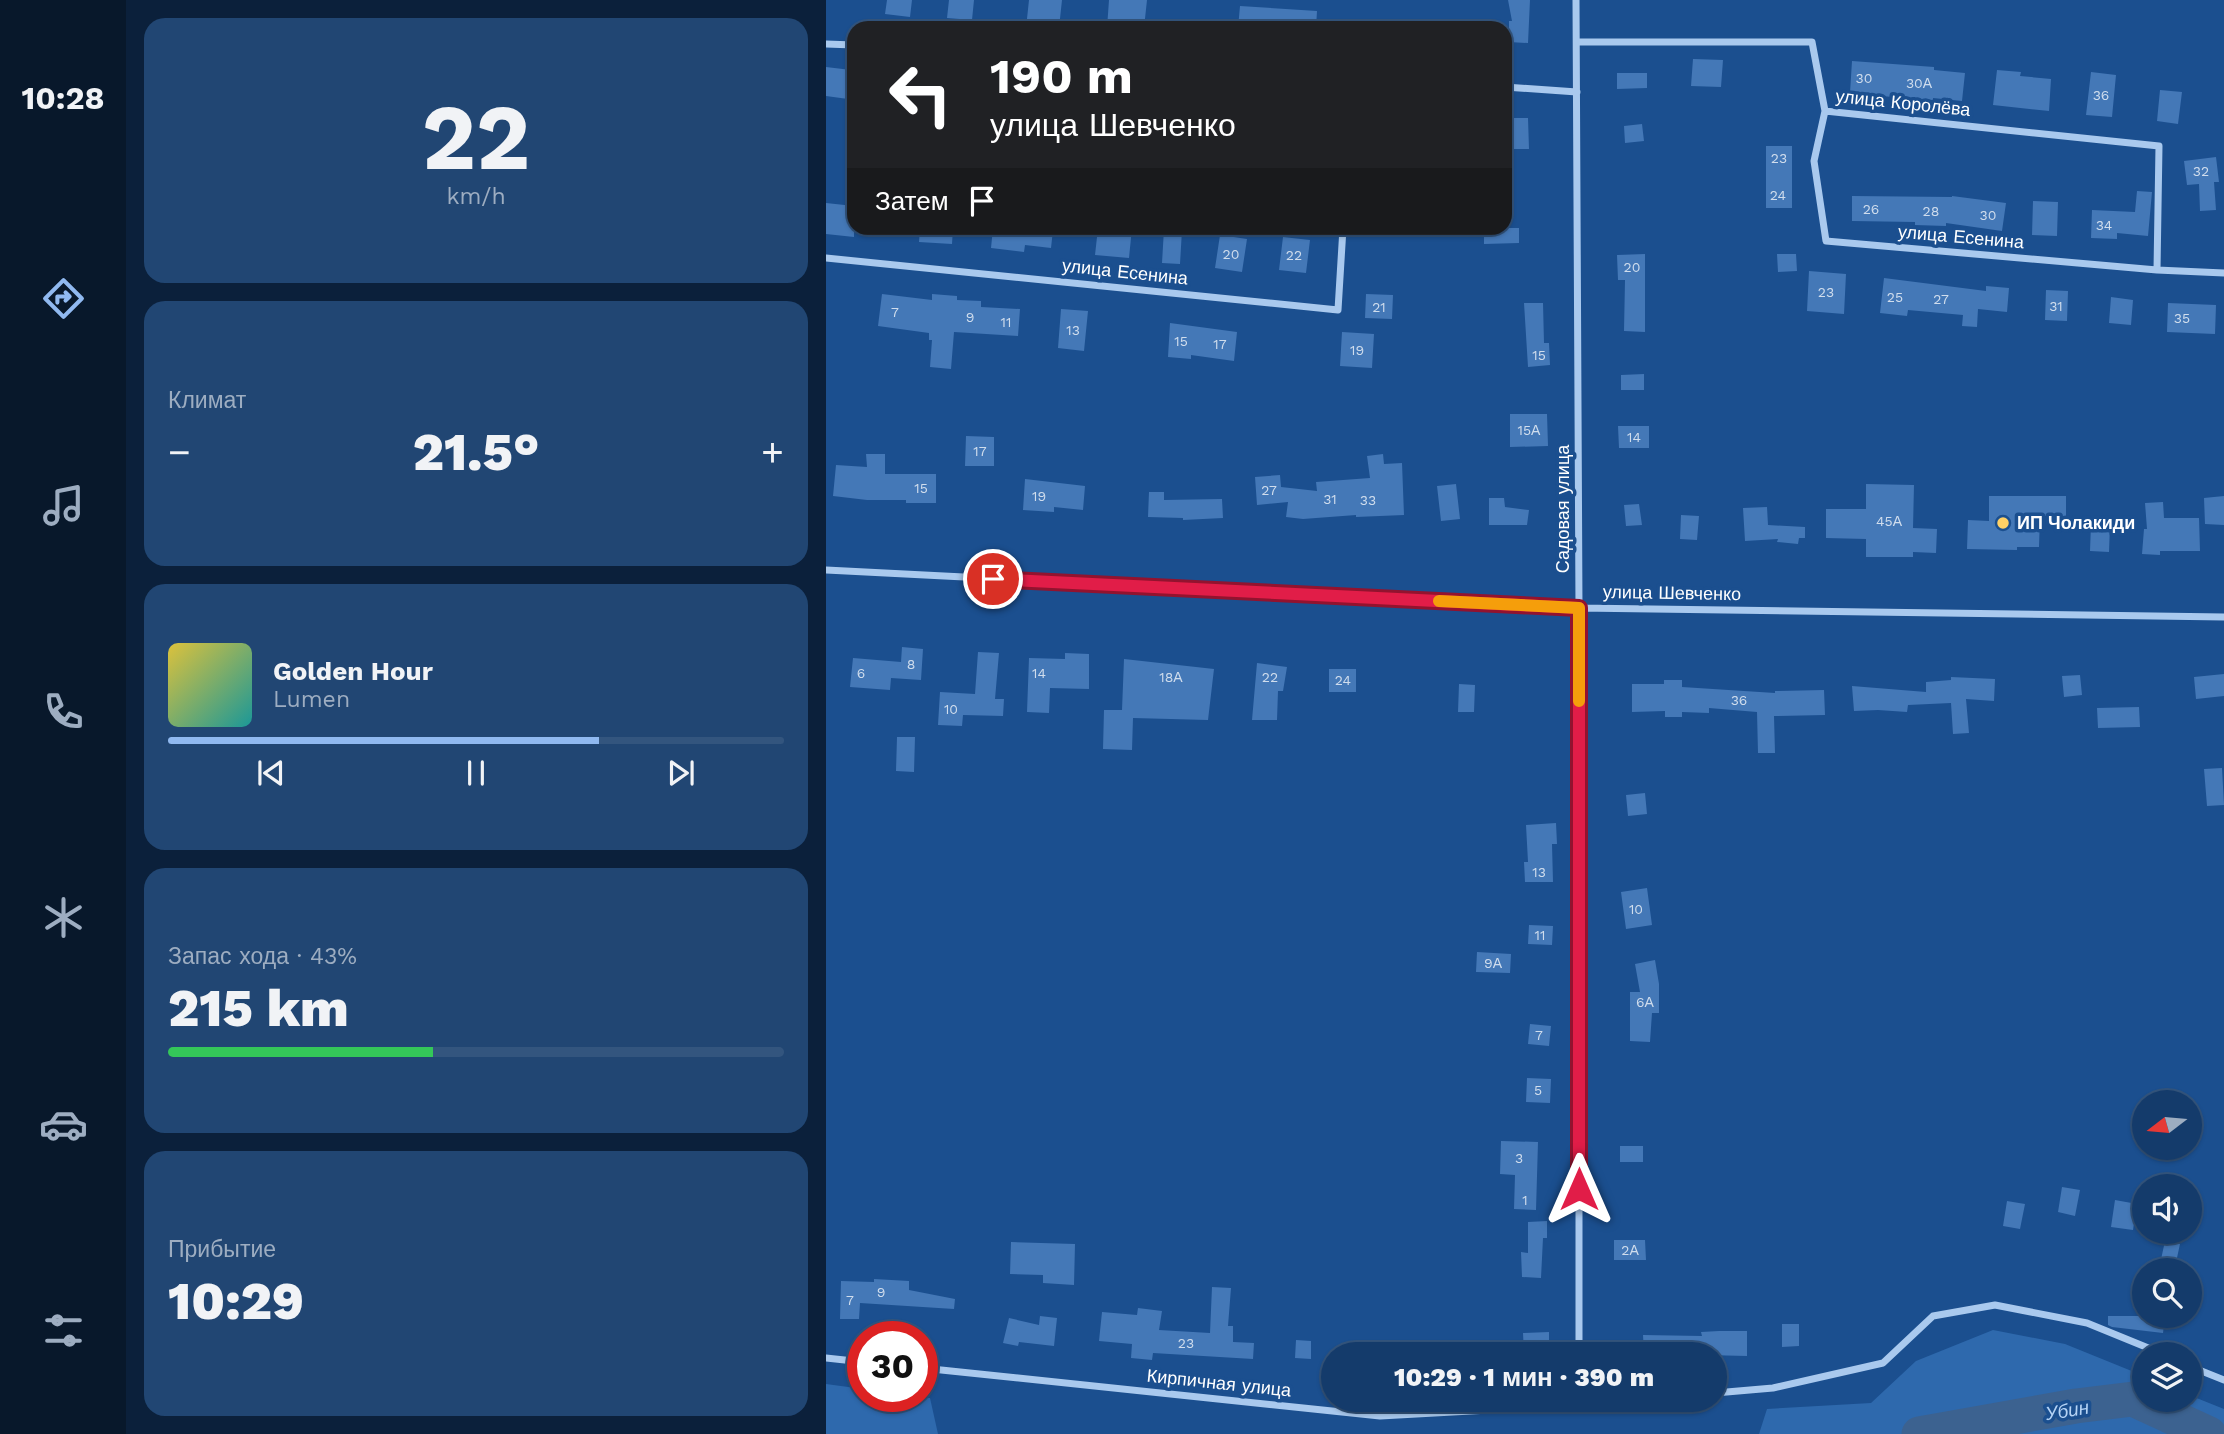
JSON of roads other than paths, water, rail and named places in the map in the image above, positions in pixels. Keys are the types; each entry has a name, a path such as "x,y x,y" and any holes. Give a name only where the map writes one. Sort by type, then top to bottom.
{"street":[{"name":"Садовая улица","path":"1576,0 1579,1342"},
{"name":"улица Королёва","path":"1577,42 1812,42 1825,111 2159,146 2157,270"},
{"path":"826,44 847,45"},
{"path":"1512,87 1577,92"},
{"name":"улица Есенина","path":"1825,111 1814,161 1826,241 2157,270 2224,273"},
{"name":"улица Есенина","path":"826,258 1338,310 1343,235"},
{"name":"улица Шевченко","path":"826,570 1579,608 2224,617"},
{"path":"1727,1392 1773,1388 1883,1363 1933,1316 1995,1305 2087,1323 2133,1342"},
{"path":"826,1358 847,1360"},
{"name":"Кирпичная улица","path":"938,1370 1321,1410"},
{"path":"2202,1371 2224,1380"},
{"name":"Кирпичная улица","path":"1342,1412 1380,1416 1441,1412"}],"waterway":[{"name":"Убин","path":"1919,1434 2076,1406 2133,1399 2209,1434"}],"place":[{"name":"ИП Чолакиди","path":"2003,523"}]}
